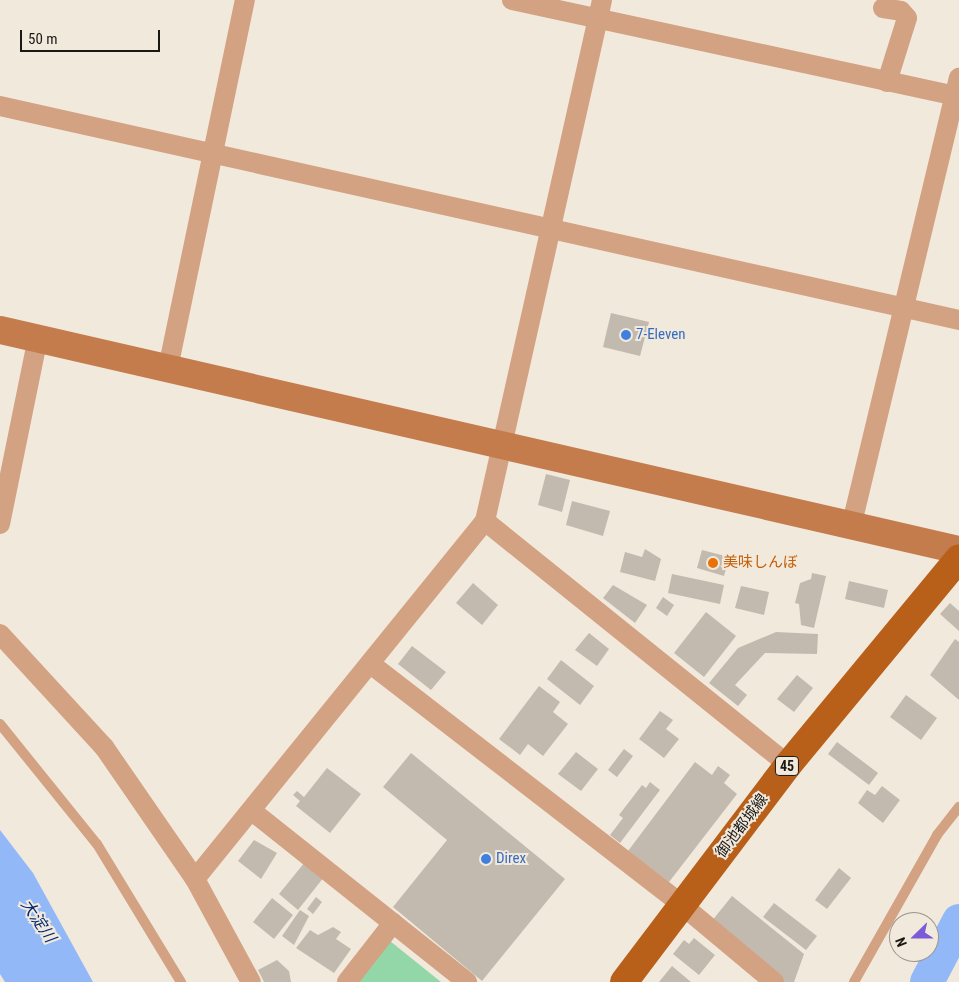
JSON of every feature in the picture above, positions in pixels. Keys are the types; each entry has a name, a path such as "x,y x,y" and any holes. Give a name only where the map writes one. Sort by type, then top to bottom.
{"main road":[{"name":"御池都城線","path":"624,982 788,765 959,558"}],"street":[{"path":"168,368 245,0"},
{"path":"512,0 887,82 958,90 852,523"},
{"path":"195,879 372,665 485,521 504,445 602,0"},
{"path":"883,8 901,11 907,18 887,82"},
{"path":"0,106 959,320"},
{"path":"0,330 852,523 959,550"},
{"path":"0,524 38,338"},
{"path":"485,521 788,765"},
{"path":"0,634 104,747 195,879 251,982"},
{"path":"372,665 682,905 774,982"},
{"path":"252,811 466,982"},
{"path":"346,982 393,924"}],"lane":[{"path":"0,724 97,844 181,982"},
{"path":"854,982 937,835 959,807"}],"green space":[{"path":"390,941 441,982 357,982"}],"water":[{"name":"大淀川","path":"0,830 33,873 93,982 5,982 0,974"}],"building":[{"name":"7-Eleven","path":"611,313 649,322 640,356 603,347"},
{"path":"546,474 570,480 562,512 538,505"},
{"path":"572,501 610,511 603,536 566,525"},
{"path":"645,549 661,559 655,581 620,572 625,552 642,557"},
{"name":"美味しんぼ","path":"702,550 729,557 724,576 697,568"},
{"path":"812,573 826,576 814,628 801,625 799,604 795,603 800,583 811,579"},
{"path":"672,574 724,585 720,604 668,593"},
{"path":"849,581 888,590 884,608 845,599"},
{"path":"473,583 498,605 482,625 456,603"},
{"path":"613,585 647,605 635,623 603,598"},
{"path":"741,586 769,592 764,615 735,608"},
{"path":"663,597 674,605 667,616 656,608"},
{"path":"950,603 959,611 959,631 940,614"},
{"path":"706,612 736,636 704,677 674,653"},
{"path":"776,632 818,634 817,654 765,653 735,685 747,695 738,706 709,683 738,648"},
{"path":"589,633 609,649 597,666 575,650"},
{"path":"955,639 959,642 959,700 930,675"},
{"path":"412,646 446,672 431,690 398,664"},
{"path":"561,660 594,686 580,705 547,679"},
{"path":"797,675 813,688 794,712 777,699"},
{"path":"539,686 560,702 553,712 568,724 543,756 528,744 520,755 499,739"},
{"path":"906,695 937,718 921,740 890,717"},
{"path":"660,711 673,720 666,729 679,739 664,758 639,739"},
{"path":"837,742 878,773 869,785 828,754"},
{"path":"624,749 633,756 617,777 608,770"},
{"path":"576,752 598,769 581,791 558,774"},
{"name":"Direx","path":"411,753 565,879 482,981 393,907 447,840 383,787"},
{"path":"695,762 712,775 718,766 730,775 724,783 737,794 669,882 628,851"},
{"path":"327,768 361,794 330,833 296,806 300,801 293,795 297,791 304,797"},
{"path":"650,782 660,790 620,843 610,835 623,818 619,815 642,785 646,788"},
{"path":"882,786 900,800 883,823 858,803 867,790 875,795"},
{"path":"254,840 277,853 261,879 238,861"},
{"path":"305,862 324,877 298,910 279,894"},
{"path":"839,868 851,878 827,909 815,900"},
{"path":"732,896 804,954 794,982 784,982 711,922"},
{"path":"316,897 322,902 313,914 307,909"},
{"path":"272,898 293,915 274,939 253,922"},
{"path":"774,903 817,936 806,950 763,917"},
{"path":"300,910 309,916 294,945 282,936"},
{"path":"333,927 341,932 336,939 351,949 334,973 296,948 310,930 318,935"},
{"path":"694,938 715,955 699,975 673,954 684,940 689,944"},
{"path":"277,960 289,971 291,982 264,982 258,970"},
{"path":"672,966 691,982 659,982"}],"waterway":[{"path":"927,982 959,921"}],"place":[{"name":"7-Eleven","path":"626,335"},
{"name":"美味しんぼ","path":"713,563"},
{"name":"Direx","path":"486,859"}]}
